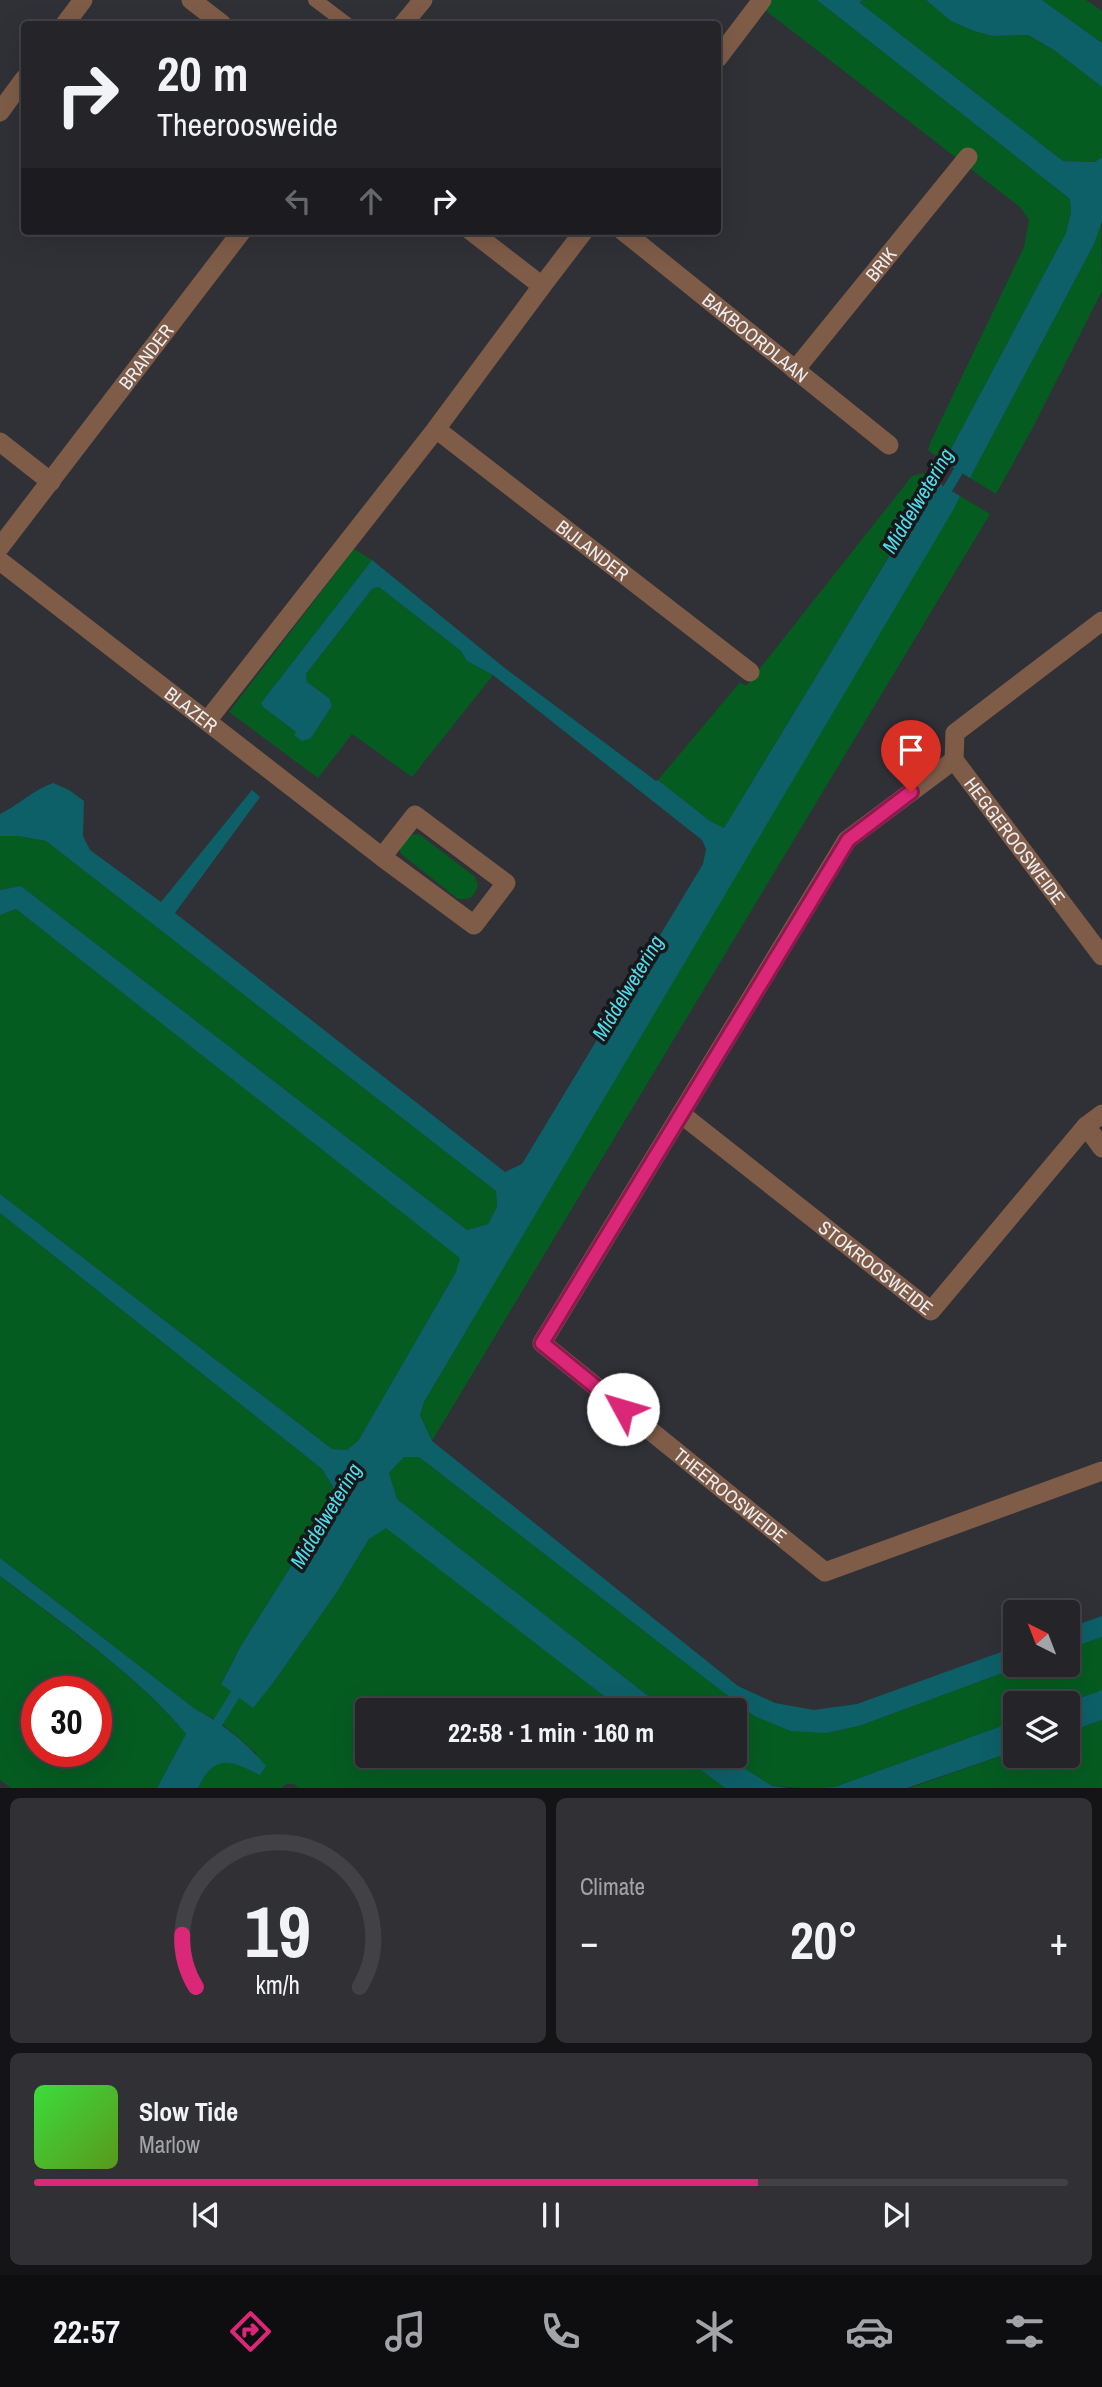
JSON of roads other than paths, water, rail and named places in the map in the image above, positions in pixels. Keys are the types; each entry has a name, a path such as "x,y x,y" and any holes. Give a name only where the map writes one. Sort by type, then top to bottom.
{"street":[{"path":"67,21 83,0"},
{"path":"191,0 218,21"},
{"path":"405,21 422,0"},
{"path":"721,54 762,0"},
{"path":"0,112 21,83"},
{"name":"BRIK","path":"796,370 968,157"},
{"name":"BRANDER","path":"0,547 239,235"},
{"path":"476,235 542,286"},
{"path":"208,721 436,429 581,235"},
{"name":"BAKBOORDLAAN","path":"628,235 889,445"},
{"name":"BIJLANDER","path":"436,429 750,672"},
{"path":"0,442 51,482"},
{"name":"BLAZER","path":"0,561 382,857 474,925 506,883 415,816 382,857"},
{"name":"HEGGEROOSWEIDE","path":"1102,621 955,733 954,760 1102,956"},
{"name":"THEEROOSWEIDE","path":"954,760 848,840 542,1343 825,1572 1102,1471"},
{"name":"STOKROOSWEIDE","path":"681,1114 931,1311 1086,1126 1102,1114"},
{"path":"1086,1126 1102,1148"}],"lane":[{"path":"315,0 343,21"}],"water":[{"path":"817,0 865,0 860,3 1063,161 1095,162 1102,157 1102,221 1094,244 970,478 944,462 1066,233 1071,213 1070,199"},
{"path":"926,0 1042,0 1102,43 1102,87 1054,50 1028,35 993,36 974,31 951,21"},
{"path":"935,481 960,496 424,1402 420,1415 432,1441 738,1686 775,1703 814,1710 857,1704 1003,1651 1003,1673 859,1726 826,1733 791,1731 754,1716 747,1711 747,1698 731,1698 419,1457 404,1457 389,1473 397,1499 651,1698 606,1698 386,1528 369,1539 337,1592 253,1708 221,1684 242,1644 329,1506 333,1487 322,1469 0,1213 0,1194 332,1449 347,1450 358,1441 456,1272 460,1258 16,909 0,915 0,890 21,886 467,1230 488,1224 497,1207 496,1191 46,841 0,836 0,814 53,783 69,790 84,801 83,836 90,850 161,902 252,790 260,797 175,913 505,1172 522,1164 703,864 706,849 702,840 493,675 467,661 461,651 379,587 372,589 306,674 307,682 329,698 332,706 311,738 302,741 294,735 296,732 261,703 372,560 506,669 710,821 724,828"},
{"path":"0,1558 195,1709 233,1734 266,1766 260,1775 232,1763 224,1763 211,1769 198,1788 157,1788 186,1734 167,1712 122,1670 0,1576"},
{"path":"1102,1616 1102,1637 1080,1645 1080,1624"},
{"path":"1102,1690 1102,1720 1080,1728 1080,1698"},
{"path":"1003,1725 1003,1755 907,1788 823,1788 835,1787"},
{"path":"698,1768 744,1768 772,1786 788,1788 725,1788"}],"waterway":[{"name":"Middelwetering","path":"942,498 965,460"},
{"name":"Middelwetering","path":"212,1732 241,1685"}]}
